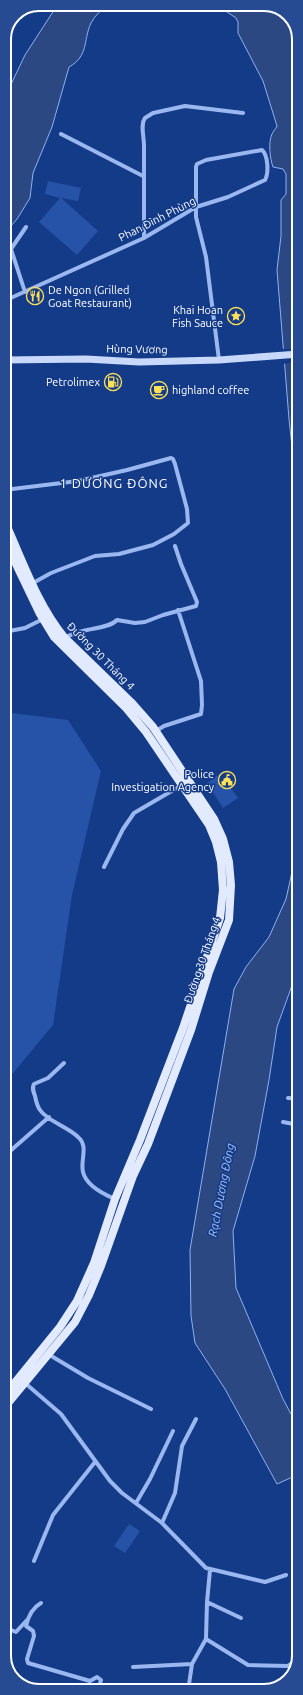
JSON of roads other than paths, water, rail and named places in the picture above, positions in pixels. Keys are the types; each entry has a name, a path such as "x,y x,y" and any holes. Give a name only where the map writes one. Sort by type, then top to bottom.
{"main road":[{"name":"Hùng Vương","path":"11,360 86,359 139,362 219,360 292,354"},
{"name":"Đường 30 Tháng 4","path":"11,538 43,619 126,708 153,734 212,823 221,862 224,919 187,1029 98,1264 77,1301 11,1398"},
{"name":"Đường 30 Tháng 4","path":"11,555 62,640"},
{"name":"Đường 30 Tháng 4","path":"153,734 182,785 212,823"},
{"name":"Đường 30 Tháng 4","path":"11,1390 48,1354 75,1322 89,1296 115,1200 144,1142"}],"street":[{"path":"144,238 143,123 148,115 192,106 243,113"},
{"path":"61,134 143,176"},
{"name":"Phan Đình Phùng","path":"11,298 74,268 144,238 196,207 228,197 265,180 267,176 266,154 264,151 260,150 206,160 197,164 196,207"},
{"path":"196,207 196,218 206,257 219,360"},
{"path":"26,227 11,249 26,292"},
{"path":"11,489 78,481 171,458 175,464 187,508 188,523 174,534 153,545 119,554 95,556 51,573 30,585"},
{"path":"62,640 81,631 101,627 117,620 135,623 146,622 178,610 195,607 197,604 175,546"},
{"path":"153,734 164,726 201,714 200,680 178,610"},
{"path":"11,631 25,628 43,619"},
{"path":"104,867 123,828 134,814 182,785"},
{"path":"64,1063 48,1078 34,1084 33,1086 38,1107 41,1112 65,1126 79,1138 84,1149 82,1170 84,1176 97,1189 115,1200"},
{"path":"288,1098 292,1098"},
{"path":"11,1150 48,1117"},
{"path":"283,1122 292,1124"},
{"path":"48,1354 88,1378 151,1409"},
{"path":"22,1381 61,1414 95,1462 118,1489 162,1523 201,1564 210,1570 265,1582 286,1575"},
{"path":"162,1523 175,1493 182,1446 196,1419"},
{"path":"136,1503 150,1479 173,1430"},
{"path":"34,1561 53,1514 95,1462"},
{"path":"189,1684 192,1664 206,1639 210,1570"},
{"path":"207,1602 241,1618"},
{"path":"11,1630 17,1632 28,1619 36,1606 41,1603"},
{"path":"28,1619 26,1626 33,1632 34,1636 27,1659 28,1663 90,1681 97,1677 101,1680 100,1684"},
{"path":"206,1639 234,1658 248,1665 288,1666 291,1664"},
{"path":"133,1667 192,1664"}],"water":[{"path":"53,11 101,11 91,23 83,53 75,63 69,67 52,127 33,173 30,198 11,226 11,84 25,55"},
{"path":"226,11 266,11 275,13 285,21 291,30 292,35 292,447 277,270 281,236 281,200 286,194 286,174 283,169 273,167 272,164 270,141 272,133 277,126 263,81 238,33 238,22 236,18"},
{"name":"Rạch Dương Đông","path":"292,872 292,985 277,1027 255,1156 233,1231 236,1288 283,1399 292,1416 292,1477 277,1484 225,1389 195,1343 191,1316 190,1250 234,989 246,967 269,937 286,899"}],"place":[{"name":"De Ngon (Grilled Goat Restaurant)","path":"35,296"},
{"name":"Khai Hoan Fish Sauce","path":"236,316"},
{"name":"Petrolimex","path":"113,382"},
{"name":"highland coffee","path":"159,390"},
{"name":"Police Investigation Agency","path":"227,780"}],"district":[{"name":"1 DƯƠNG ĐÔNG","path":"114,483"}]}
